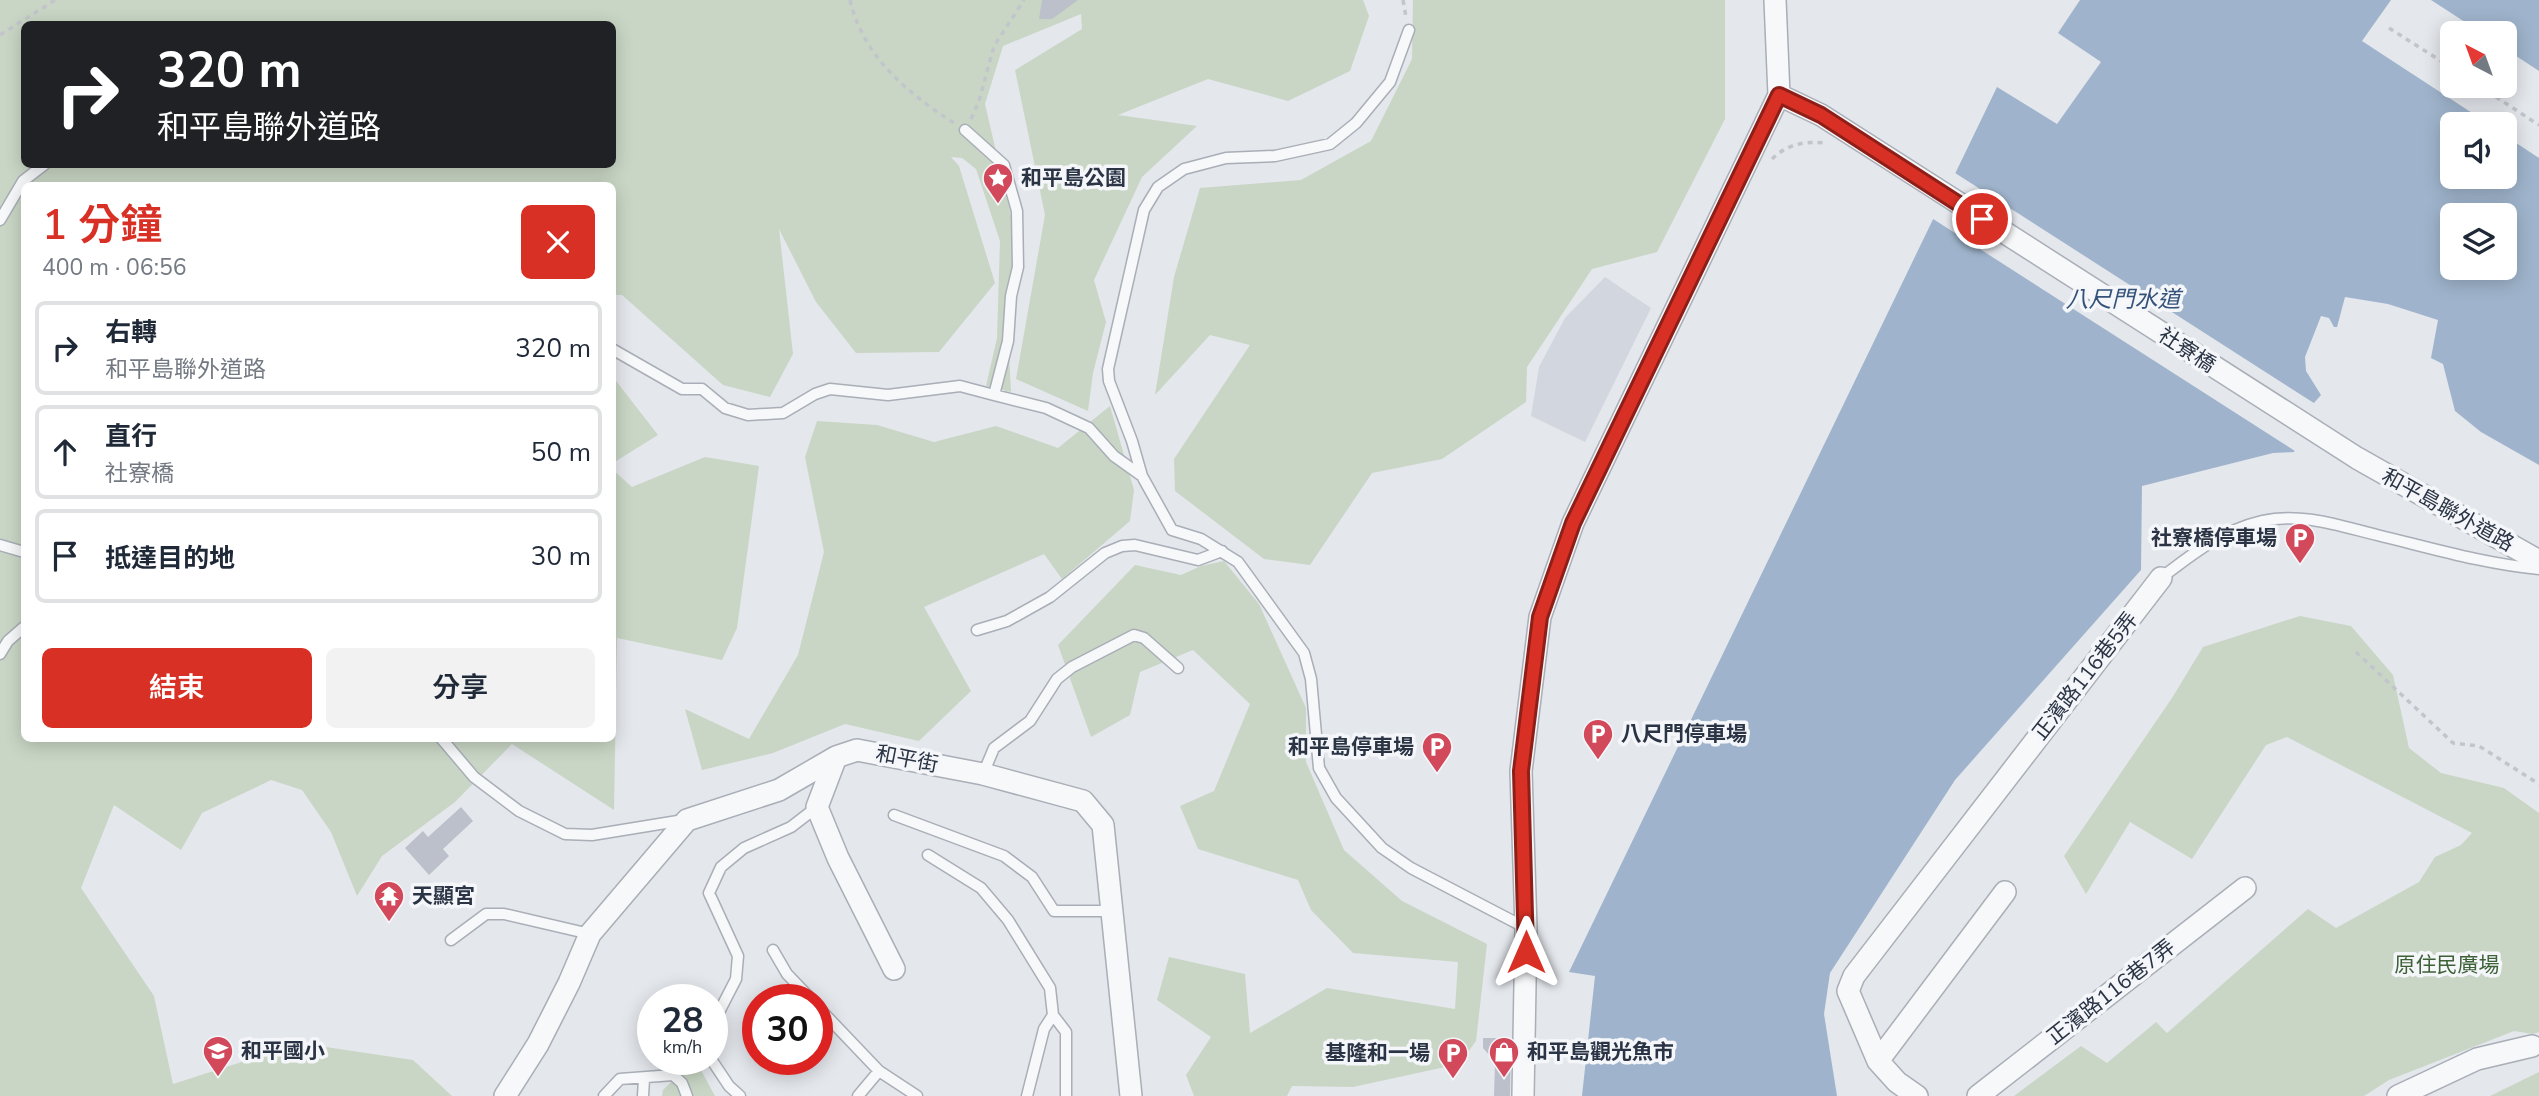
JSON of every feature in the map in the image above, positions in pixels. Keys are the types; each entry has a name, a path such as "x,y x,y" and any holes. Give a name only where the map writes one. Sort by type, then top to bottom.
{"street":[{"path":"1523,1096 1526,928 1521,771 1540,617 1573,523 1779,95 1775,0"},
{"name":"社寮橋","path":"1779,95 1821,115 2357,458"},
{"name":"和平島聯外道路","path":"2357,458 2539,561"},
{"name":"正濱路116巷5弄","path":"1917,1096 1897,1082 1878,1061 1848,991 1854,976 2161,578"},
{"name":"和平街","path":"687,820 779,790 836,757 857,750 983,774 1083,801 1103,825 1131,1096"},
{"path":"836,757 817,807 838,858 894,969"},
{"path":"505,1096 550,1020 590,934 687,820"},
{"name":"正濱路116巷7弄","path":"1978,1096 2245,888"},
{"path":"1878,1061 2005,892"},
{"path":"2398,1096 2477,1059 2536,1044"}],"lane":[{"path":"1409,30 1390,82 1356,123 1330,144 1275,156 1226,158 1184,169 1158,187 1144,210 1108,369 1109,380 1142,476 1172,530 1201,539 1238,562 1304,653 1311,680 1319,768 1336,798 1382,848 1411,868 1526,928"},
{"path":"965,130 1004,165 1017,211 1018,267 1008,341 995,395"},
{"path":"22,182 41,168"},
{"path":"0,220 21,184"},
{"path":"616,351 682,389 702,389 725,408 748,415 783,413 815,394 830,389 888,395 960,386 1046,408 1089,428 1114,456 1142,476"},
{"name":"正濱路116巷5弄","path":"2161,578 2212,541 2235,530 2262,521 2291,517 2327,523 2504,566 2539,569"},
{"path":"0,545 21,551"},
{"path":"977,630 1007,621 1050,597 1104,553 1122,546 1135,545 1198,560 1222,551"},
{"path":"0,654 8,641 21,630"},
{"path":"983,774 994,748 1030,721 1057,679 1072,667 1134,635 1144,638 1178,668"},
{"path":"444,742 474,777 519,811 565,834 592,835 687,820"},
{"path":"728,995 736,979 738,956 709,892 722,867 744,848 792,827 817,807"},
{"path":"894,815 1004,856 1032,877 1054,911 1111,911"},
{"path":"928,855 981,888 1008,920 1050,989 1053,1015 1066,1032 1066,1096"},
{"path":"451,940 486,914 504,914 590,934"},
{"path":"773,950 787,974 797,984"},
{"path":"1027,1096 1044,1030 1053,1015"},
{"path":"833,1023 879,1071 917,1096"},
{"path":"859,1096 879,1071"},
{"path":"604,1096 620,1079 673,1075 682,1083 687,1096"},
{"path":"723,1075 740,1096"},
{"path":"643,1079 643,1096"}],"path":[{"path":"22,21 55,0"},
{"path":"850,0 863,37 876,56 909,92 965,130 979,101 994,46 1024,0"},
{"path":"0,35 21,22"},
{"path":"2389,28 2440,60"},
{"path":"2498,98 2539,124"},
{"path":"1770,160 1778,152 1799,143 1827,143"},
{"path":"2356,652 2453,743 2479,746 2539,785"}],"shaded area":[{"path":"1605,277 1651,308 1585,442 1531,416 1539,367 1565,318"}],"green space":[{"path":"0,0 1363,0 1369,16 1350,71 1288,101 1208,79 1118,115 1197,126 1142,177 1094,280 1106,322 1093,373 1088,411 1016,379 1045,215 1015,70 1082,29 1081,14 1003,46 985,104 1020,255 1009,356 1011,392 986,386 997,338 1000,241 976,169 962,158 951,157 959,166 995,283 939,352 856,353 816,302 779,229 793,354 770,397 723,385 622,295 616,295 616,182 21,182 21,742 615,742 614,810 512,744 455,802 382,856 357,896 331,832 302,790 271,780 202,813 181,850 114,805 81,888 154,996 173,1084 251,1059 319,1046 413,1060 452,1096 0,1096"},
{"path":"1413,0 1725,0 1725,119 1657,252 1592,269 1527,367 1526,402 1442,459 1372,473 1310,565 1264,559 1175,491 1174,459 1250,345 1210,335 1155,395 1174,277 1200,188 1301,180 1371,141 1412,59"},
{"path":"616,381 658,435 616,461"},
{"path":"1110,406 1134,490 1130,521 1062,579 1044,554 924,607 971,691 919,741 845,724 773,753 702,770 685,709 749,739 798,655 824,552 805,457 817,421 877,425 934,442 996,426 1058,448"},
{"path":"705,457 759,466 737,628 722,660 617,638 616,695 616,473 632,487"},
{"path":"1224,561 1259,604 1306,708 1306,762 1344,850 1402,901 1487,944 1476,1041 1459,1064 1353,1087 1292,1086 1287,1096 1194,1096 1186,1075 1211,1037 1157,1000 1169,957 1245,974 1250,1033 1327,988 1455,1009 1458,962 1353,953 1311,910 1298,880 1198,849 1180,806 1214,791 1250,704 1193,650 1140,672 1130,715 1091,737 1058,645 1135,565 1181,575 1201,566"},
{"name":"原住民廣場","path":"2300,616 2351,626 2393,675 2409,748 2441,773 2504,788 2539,813 2539,1032 2533,1034 2514,1031 2389,1080 2364,1096 2014,1096 2081,1046 2107,1063 2156,1022 2167,1033 2308,909 2336,928 2419,882 2435,857 2461,845 2472,833 2287,737 2266,745 2192,859 2130,822 2086,894 2064,856 2172,698 2203,647"},
{"path":"2539,1072 2539,1096 2490,1096"},
{"path":"678,1075 704,1075 715,1096 662,1096 663,1090"}],"water":[{"name":"八尺門水道","path":"2080,0 2391,0 2362,41 2440,92 2440,98 2449,98 2471,112 2440,112 2440,189 2517,189 2517,144 2539,158 2539,465 2481,432 2455,411 2443,364 2431,358 2438,320 2388,304 2345,297 2337,327 2334,327 2329,318 2321,316 2305,357 2306,371 2321,395 2306,412 2305,431 2294,452 2273,453 2142,486 2141,570 1955,780 1830,973 1824,1014 1837,1096 1582,1096 1595,976 1569,972 1997,87 2057,124 2101,62 2058,33"},
{"path":"2431,0 2539,0 2539,71 2517,57 2517,21 2463,21"}],"pier":[{"path":"1952,171 2317,405 2309,413 2308,431 2298,453 1930,217"}],"building":[{"path":"1042,0 1078,0 1052,19 1039,19"},
{"path":"461,807 473,821 443,849 449,856 429,875 405,848 423,831 428,837"},
{"name":"和平島觀光魚市","path":"1483,1038 1511,1038 1510,1096 1494,1096 1495,1062 1483,1048"}],"place":[{"name":"和平島公園","path":"998,205"},
{"name":"社寮橋停車場","path":"2300,565"},
{"name":"八尺門停車場","path":"1598,761"},
{"name":"和平島停車場","path":"1437,774"},
{"name":"天顯宮","path":"389,923"},
{"name":"和平國小","path":"218,1078"},
{"name":"和平島觀光魚市","path":"1504,1079"},
{"name":"基隆和一場","path":"1453,1080"}],"route":[{"path":"1526,952 1521,771 1540,617 1573,523 1779,95 1821,115 1982,219"}]}
